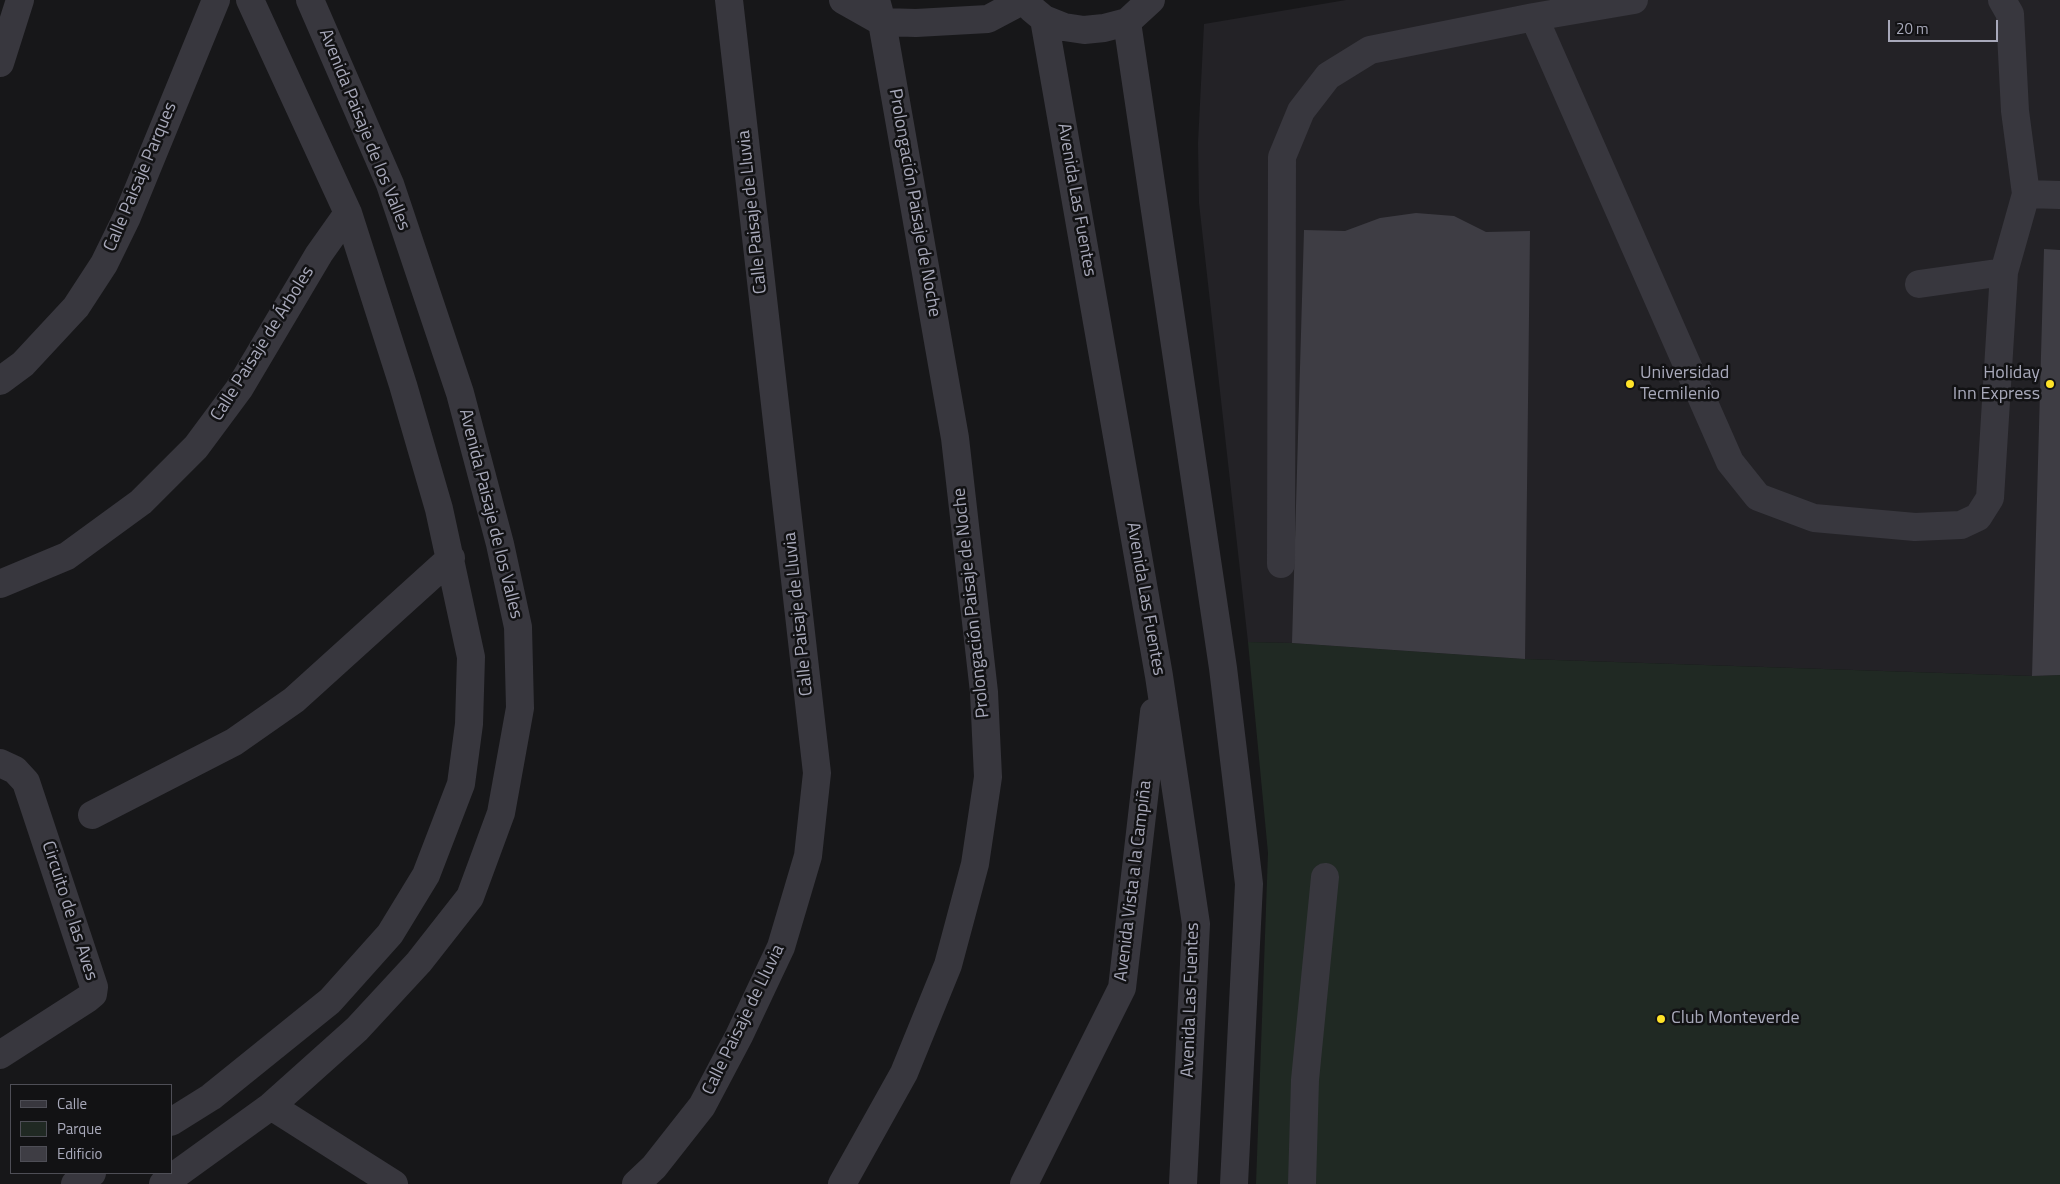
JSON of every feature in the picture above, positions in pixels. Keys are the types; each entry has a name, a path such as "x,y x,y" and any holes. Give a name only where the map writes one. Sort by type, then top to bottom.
{"street":[{"path":"0,63 20,0"},
{"name":"Calle Paisaje Parques","path":"0,381 23,364 76,307 104,264 127,217 216,0"},
{"path":"172,1121 211,1097 330,1001 390,934 426,875 461,784 469,724 471,657 439,509 403,385 348,213 250,0"},
{"name":"Avenida Paisaje de los Valles","path":"163,1184 271,1106 357,1029 419,962 470,897 501,813 520,708 518,627 498,535 450,364 390,184 310,0"},
{"name":"Calle Paisaje de Lluvia","path":"636,1184 654,1167 702,1106 739,1036 780,947 808,856 817,773 729,0"},
{"path":"844,0 916,23 988,19 1022,0 1044,19 1064,27 1084,30 1104,28 1127,22 1154,1"},
{"path":"1281,564 1282,157 1301,111 1328,76 1370,50 1534,17 1634,0"},
{"path":"1534,17 1730,462 1758,497 1814,518 1915,527 1960,525 1978,517 1990,498 2004,272 2026,194 2015,111 2010,14 2002,0"},
{"name":"Prolongación Paisaje de Noche","path":"842,1184 904,1073 948,966 975,864 988,777 984,692 955,438 879,11"},
{"name":"Avenida Las Fuentes","path":"1044,19 1159,676 1196,924 1183,1184"},
{"path":"1127,22 1222,659 1249,884 1234,1184"},
{"path":"2026,194 2060,195"},
{"name":"Calle Paisaje de Árboles","path":"0,584 67,556 141,502 196,447 239,389 319,254 348,213"},
{"path":"1919,284 2004,272"},
{"path":"92,815 234,742 294,700 451,558"},
{"name":"Avenida Vista a la Campiña","path":"1024,1184 1122,988 1159,676"},
{"name":"Circuito de las Aves","path":"0,763 15,770 26,782 94,987 93,994 87,1000 0,1055"},
{"path":"1302,1184 1305,1080 1325,877"},
{"path":"330,1001 357,1029"},
{"path":"271,1106 394,1184"},
{"path":"75,1184 90,1174"}],"shaded area":[{"name":"Universidad Tecmilenio","path":"1346,0 2060,0 2060,675 2032,676 1525,659 1292,643 1248,642 1199,203 1198,143 1204,24"}],"green space":[{"name":"Club Monteverde","path":"1248,642 1292,643 1525,659 2032,676 2060,675 2060,1184 1256,1184 1268,853"}],"building":[{"path":"1416,213 1454,216 1486,232 1530,231 1525,659 1292,643 1304,230 1345,231 1380,218"},
{"path":"2044,249 2060,250 2060,675 2032,676"}],"place":[{"name":"Universidad Tecmilenio","path":"1630,384"},
{"name":"Holiday Inn Express","path":"2050,384"},
{"name":"Club Monteverde","path":"1661,1019"}]}
